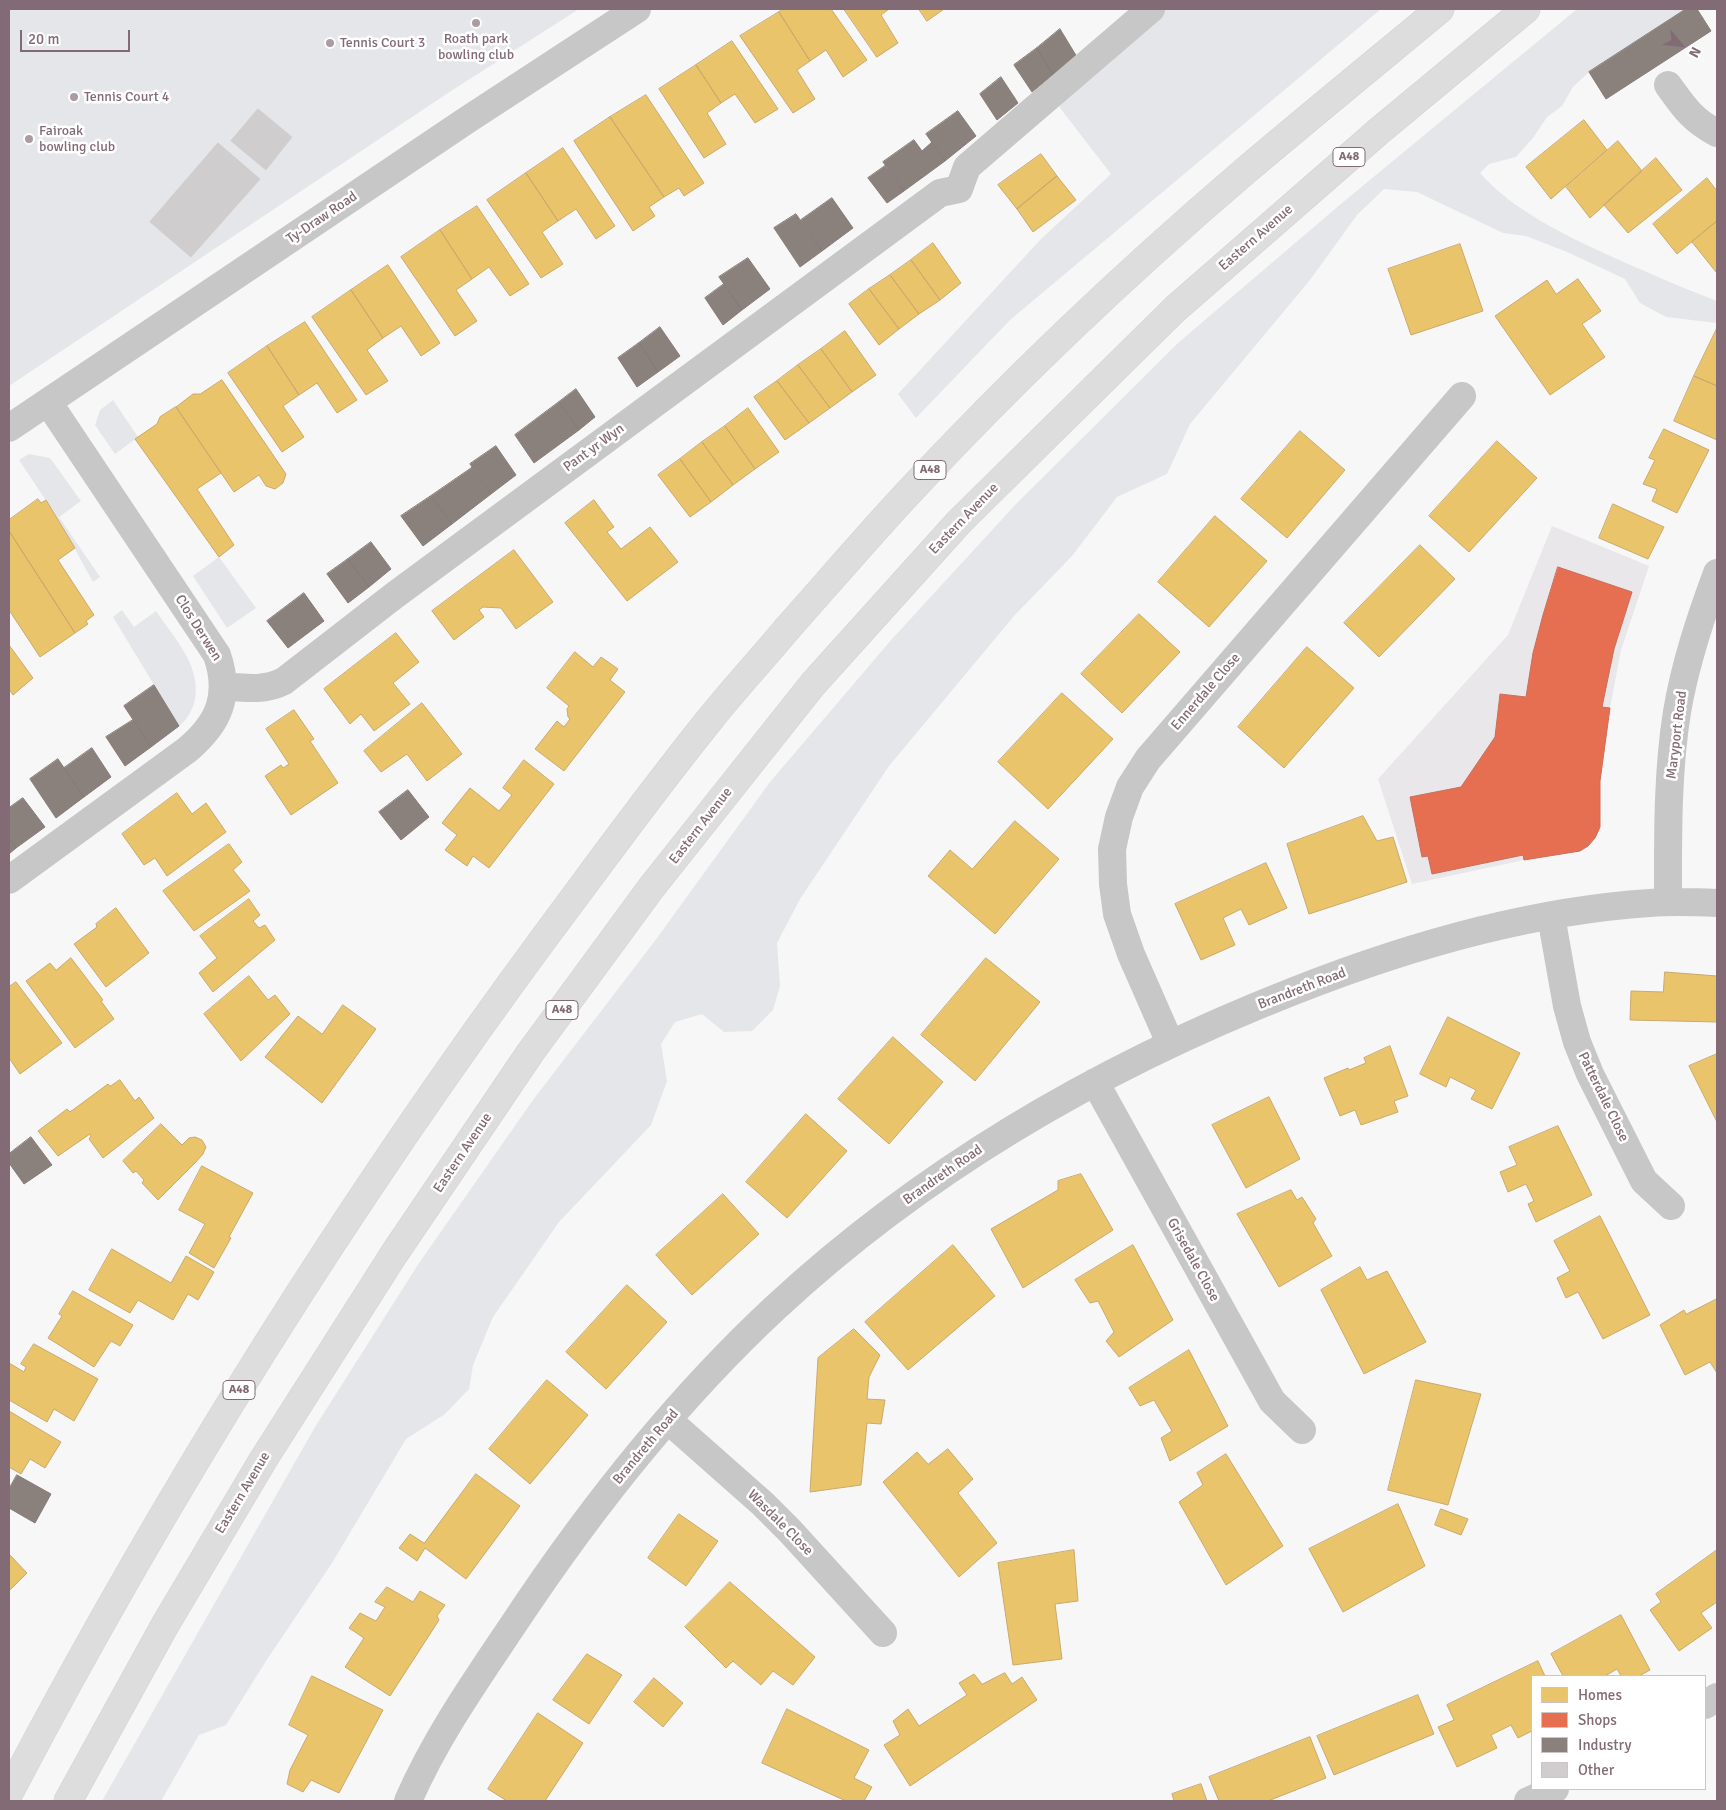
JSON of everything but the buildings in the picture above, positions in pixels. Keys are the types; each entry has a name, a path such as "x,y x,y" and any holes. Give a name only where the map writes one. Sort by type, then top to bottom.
{"highway":[{"name":"A48","path":"9,1792 115,1599 189,1471 335,1239 426,1103 496,1004 711,718 908,492 1018,380 1085,315 1242,174 1440,9"},
{"name":"Eastern Avenue","path":"68,1801 165,1625 253,1476 394,1254 530,1053 651,888 813,684 959,522 1175,309 1379,130 1526,9"}],"street":[{"name":"Ty-Draw Road","path":"9,428 451,131 637,9"},
{"name":"Pant yr Wyn","path":"224,686 264,688 275,686 284,681 395,595 940,193 959,189 967,167 974,160 1151,9"},
{"path":"1668,85 1686,110 1699,123 1717,133"},
{"name":"Ennerdale Close","path":"1170,1043 1131,954 1117,914 1113,884 1112,849 1118,817 1130,787 1154,752 1462,396"},
{"name":"Clos Derwen","path":"9,880 204,736 215,718 224,686 223,671 217,655 48,402"},
{"name":"Maryport Road","path":"1668,902 1671,775 1677,712 1698,623 1717,573"},
{"name":"Brandreth Road","path":"408,1801 429,1757 458,1707 538,1587 578,1530 668,1420 741,1341 827,1262 913,1195 963,1160 1052,1105 1170,1043 1278,997 1395,954 1492,928 1612,906 1668,902 1717,903"},
{"name":"Patterdale Close","path":"1551,916 1567,1006 1577,1042 1590,1074 1644,1181 1671,1206"},
{"name":"Grisedale Close","path":"1096,1082 1272,1401 1302,1430"},
{"name":"Wasdale Close","path":"668,1420 790,1530 883,1633"},
{"path":"1706,1704 1717,1697"}],"shaded area":[{"path":"9,9 579,9 448,93 9,386"},
{"path":"1166,9 1381,9 1010,320 916,418 898,394 1041,239 1111,174 1060,108 1059,102"},
{"path":"1577,9 1700,9 1664,39 1650,32 1589,72 1573,87 1562,106 1547,117 1533,138 1516,157 1489,164 1480,173 1508,199 1557,230 1676,285 1717,301 1717,323 1666,317 1640,303 1625,279 1567,252 1526,236 1503,233 1417,192 1384,189 1357,215 1310,280 1190,424 1167,474 1117,497 1072,556 1014,616 889,766 800,899 777,943 780,986 773,1010 752,1031 724,1032 702,1014 675,1022 661,1044 667,1081 651,1125 559,1222 493,1317 473,1365 469,1389 445,1414 406,1439 332,1563 266,1661 226,1725 199,1735 161,1801 102,1801 315,1427 419,1263 533,1100 657,938 770,782 892,639 1016,504 1178,343 1342,203"},
{"path":"113,400 138,437 115,454 95,425 100,410"},
{"path":"29,454 50,458 81,501 59,517 100,577 93,582 57,517 19,460"},
{"path":"1552,526 1649,566 1621,650 1610,708 1600,781 1600,827 1595,838 1580,851 1524,860 1412,884 1378,779 1508,635"},
{"path":"219,557 256,608 227,628 193,576"},
{"path":"122,610 134,627 156,611 190,663 196,687 195,699 190,714 179,726 113,617"}],"place":[{"name":"Roath park bowling club","path":"476,23"},
{"name":"Tennis Court 3","path":"330,43"},
{"name":"Tennis Court 4","path":"74,97"},
{"name":"Fairoak bowling club","path":"29,139"}]}
